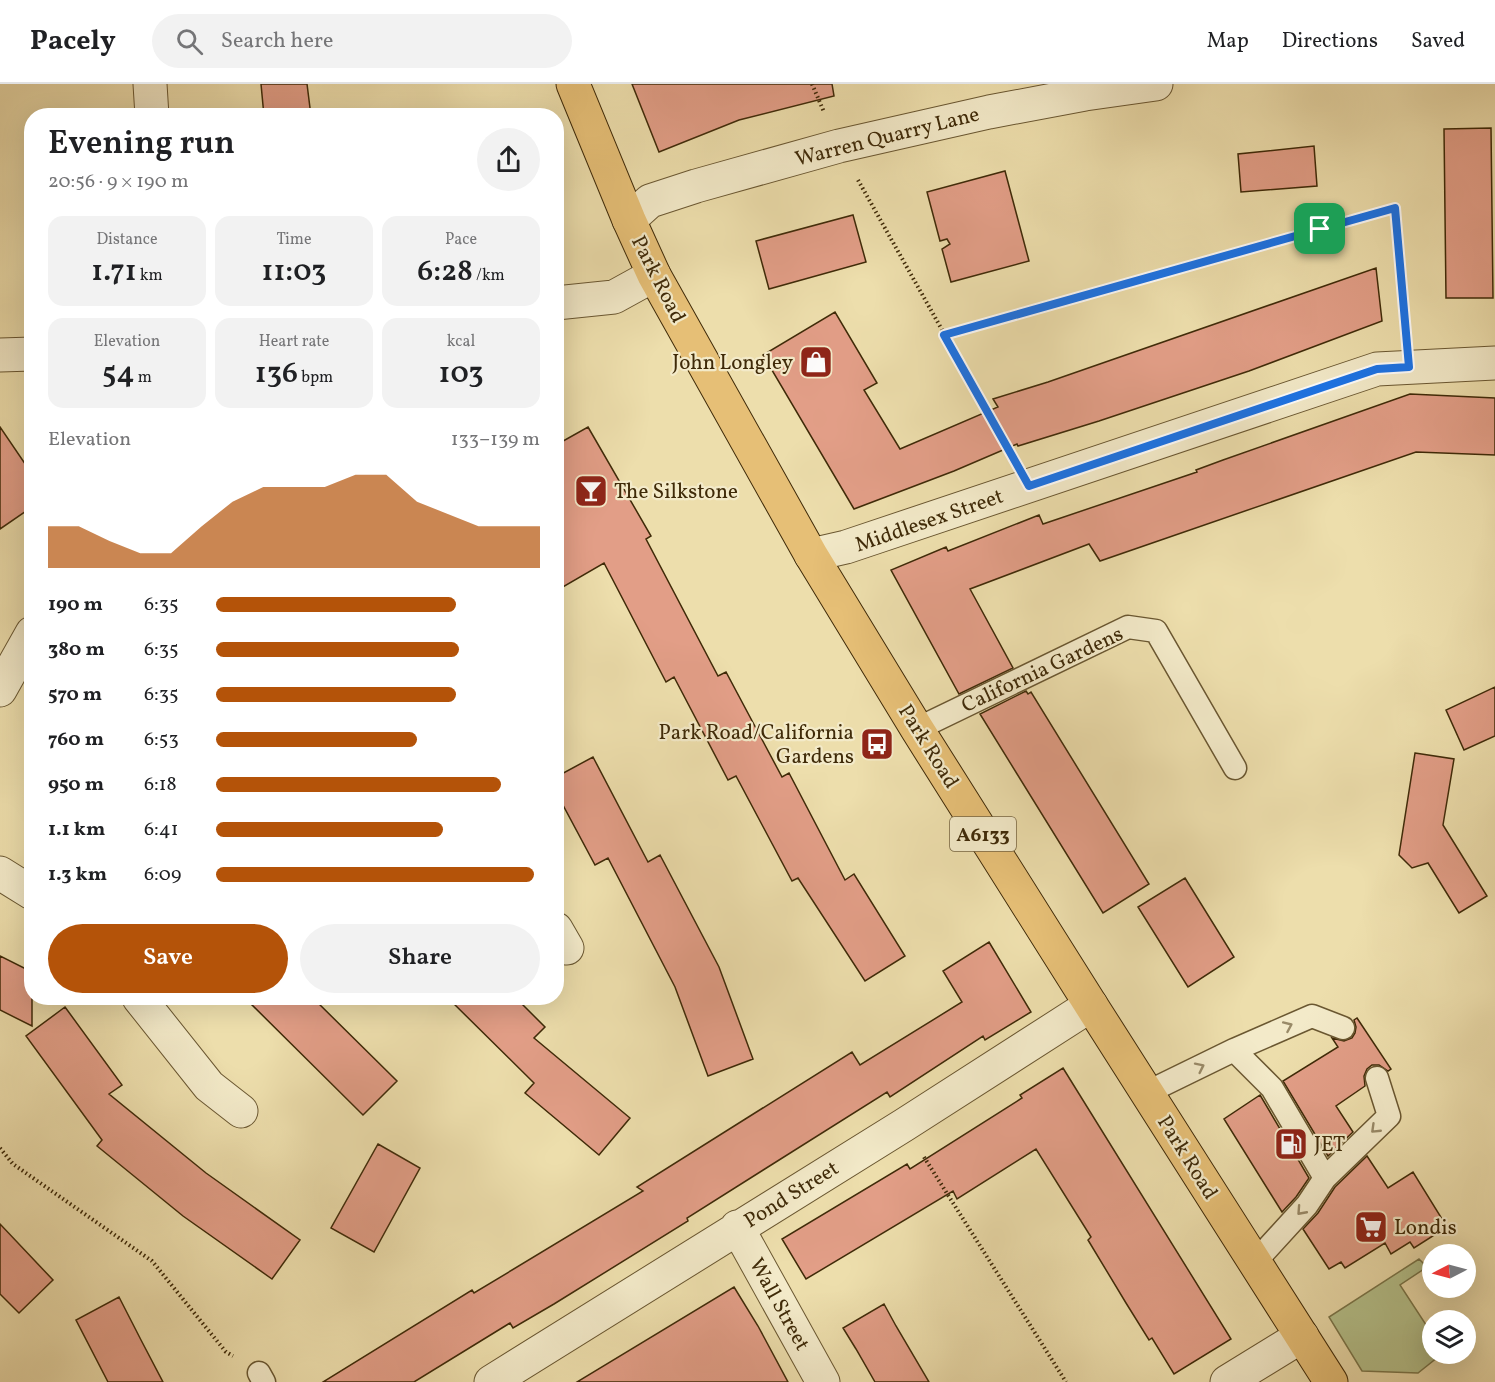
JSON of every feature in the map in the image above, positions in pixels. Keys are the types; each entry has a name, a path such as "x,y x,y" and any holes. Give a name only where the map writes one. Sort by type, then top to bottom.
{"highway":[{"name":"Park Road","path":"573,84 654,275 811,555 917,729 1331,1382"}],"street":[{"path":"150,84 152,108"},
{"name":"Warren Quarry Lane","path":"629,220 650,201 840,146 999,110 1156,84"},
{"path":"564,302 614,297 654,275"},
{"path":"0,355 24,354"},
{"name":"Middlesex Street","path":"811,555 846,548 1377,369 1495,363"},
{"path":"0,690 24,647"},
{"path":"0,873 24,888"},
{"path":"145,1005 209,1086 241,1111"},
{"name":"Pond Street","path":"491,1382 904,1125 1091,1005"},
{"name":"Wall Street","path":"737,1227 823,1382"},
{"path":"1227,1382 1302,1336"}],"lane":[{"name":"California Gardens","path":"917,729 1128,627 1156,632 1234,768"},
{"path":"1148,1092 1234,1050 1312,1016 1343,1028"},
{"path":"1234,1050 1272,1088 1325,1178"},
{"path":"1255,1262 1307,1204 1325,1178 1389,1116 1377,1078"}],"path":[{"path":"812,84 840,146 1029,486"},
{"path":"944,335 1395,208 1409,367"},
{"path":"904,1125 1066,1382"},
{"path":"0,1148 14,1164 152,1261 226,1352 261,1378"}],"green space":[{"path":"1419,1259 1422,1262 1422,1270 1400,1285 1422,1319 1422,1364 1429,1364 1418,1373 1362,1371 1329,1317"}],"building":[{"path":"261,84 307,84 310,108 263,108"},
{"path":"632,84 832,84 834,96 739,120 659,152"},
{"path":"1491,128 1493,298 1446,298 1444,129"},
{"path":"1314,146 1317,186 1241,192 1238,154"},
{"path":"1005,171 1029,261 951,282 942,249 950,244 947,239 940,241 927,192"},
{"path":"853,215 866,262 769,289 756,241"},
{"path":"1376,268 1382,321 1249,371 1099,421 1018,446 1017,444 854,509 763,355 835,312 877,383 864,390 900,449 998,407 993,399"},
{"path":"1410,394 1495,398 1495,455 1416,452 1100,561 1089,544 970,589 1013,668 959,694 891,570 946,547 948,551 1039,515 1043,524 1197,472 1196,470 1223,460"},
{"path":"0,427 24,462 24,512 0,529"},
{"path":"588,427 651,536 646,539 718,676 726,672 782,777 789,773 845,880 854,874 905,956 865,981 798,878 792,881 736,776 728,780 674,677 666,682 604,563 564,586 564,440"},
{"path":"1495,687 1495,736 1464,750 1446,710"},
{"path":"1026,691 1028,694 1031,692 1149,884 1103,913 980,714"},
{"path":"1415,753 1454,759 1443,825 1487,896 1459,913 1428,863 1412,868 1399,855"},
{"path":"593,757 648,862 660,855 719,967 753,1059 708,1076 675,987 608,858 595,865 564,807 564,773"},
{"path":"1185,878 1234,957 1188,987 1138,907"},
{"path":"989,942 1031,1012 985,1040 983,1036 890,1097 887,1092 687,1218 688,1221 554,1304 513,1328 510,1323 414,1382 323,1382 472,1290 474,1293 643,1191 637,1187 852,1052 860,1065 962,1002 943,971"},
{"path":"0,956 24,968 24,1005 32,1005 32,1026 0,1010"},
{"path":"252,1005 320,1005 397,1081 363,1115"},
{"path":"455,1005 523,1005 545,1027 534,1038 630,1118 599,1155 525,1093 534,1083"},
{"path":"65,1007 122,1085 109,1094 206,1173 300,1240 272,1279 183,1216 97,1146 102,1140 26,1036"},
{"path":"1357,1018 1391,1069 1388,1071 1379,1065 1372,1065 1364,1076 1365,1086 1336,1106 1353,1132 1328,1156 1283,1081 1338,1047 1332,1038 1344,1041 1352,1038 1356,1027 1354,1020"},
{"path":"1063,1068 1231,1339 1174,1374 1152,1338 1149,1340 1126,1303 1088,1240 1091,1237 1036,1149 957,1199 953,1191 806,1279 782,1239 907,1164 910,1169 1022,1098 1020,1095"},
{"path":"1260,1095 1309,1178 1282,1212 1224,1119"},
{"path":"378,1144 420,1168 374,1252 331,1228"},
{"path":"1367,1156 1388,1188 1413,1172 1447,1227 1414,1248 1410,1242 1391,1254 1385,1243 1345,1268 1341,1262 1329,1269 1303,1229 1318,1213 1335,1187"},
{"path":"0,1224 53,1280 19,1313 0,1294"},
{"path":"734,1287 788,1382 577,1382"},
{"path":"119,1297 163,1382 108,1382 76,1320"},
{"path":"884,1304 929,1382 875,1382 843,1328"}],"place":[{"name":"John Longley","path":"816,362"},
{"name":"The Silkstone","path":"591,491"},
{"name":"Park Road/California Gardens","path":"877,744"},
{"name":"JET","path":"1291,1144"},
{"name":"Londis","path":"1371,1227"}],"route":[{"path":"1395,208 1409,367 1377,369 1029,486 944,335 1245,250 1320,229 1395,208"}]}
